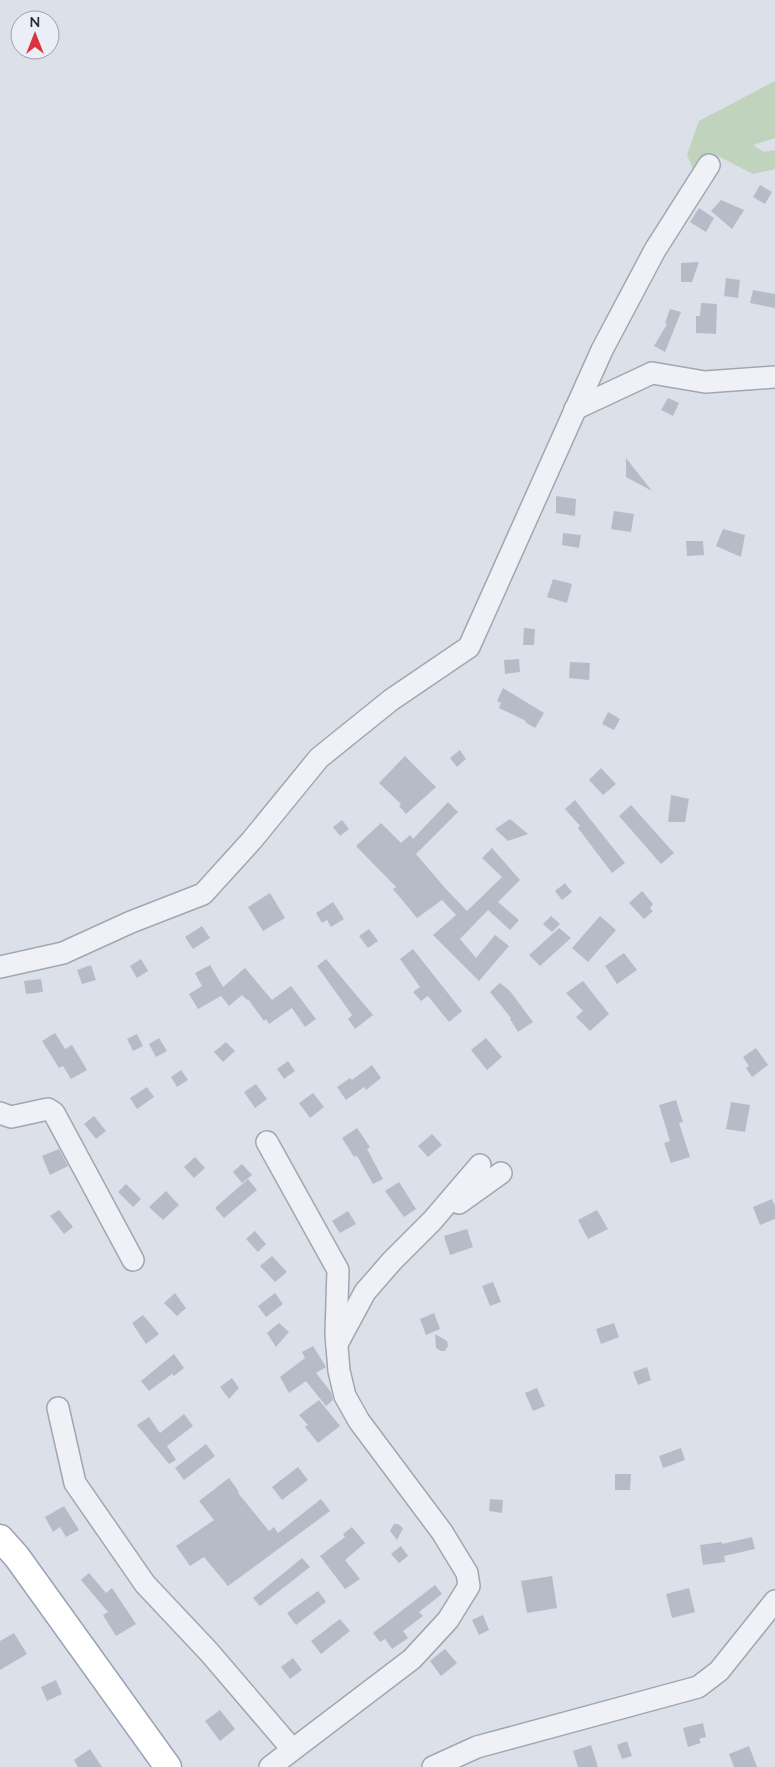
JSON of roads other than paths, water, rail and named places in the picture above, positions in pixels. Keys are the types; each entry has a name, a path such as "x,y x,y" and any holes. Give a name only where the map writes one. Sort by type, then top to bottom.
{"main road":[{"path":"0,1538 17,1557 168,1767"}],"street":[{"path":"0,967 63,953 131,922 203,894 252,840 319,758 391,700 469,647 602,350 655,250 709,165"},
{"path":"575,408 652,373 705,382 775,377"},
{"path":"0,1113 11,1117 48,1109 54,1112 133,1260"},
{"path":"267,1142 338,1270 337,1344 339,1371 345,1396 352,1410 442,1532 467,1572 469,1586 448,1620 412,1659 270,1767"},
{"path":"337,1344 365,1292 392,1261 432,1222 480,1165"},
{"path":"432,1222 501,1173"},
{"path":"58,1408 75,1483 145,1584 209,1652 292,1750"},
{"path":"433,1767 477,1747 698,1687 718,1671 775,1601"}]}
